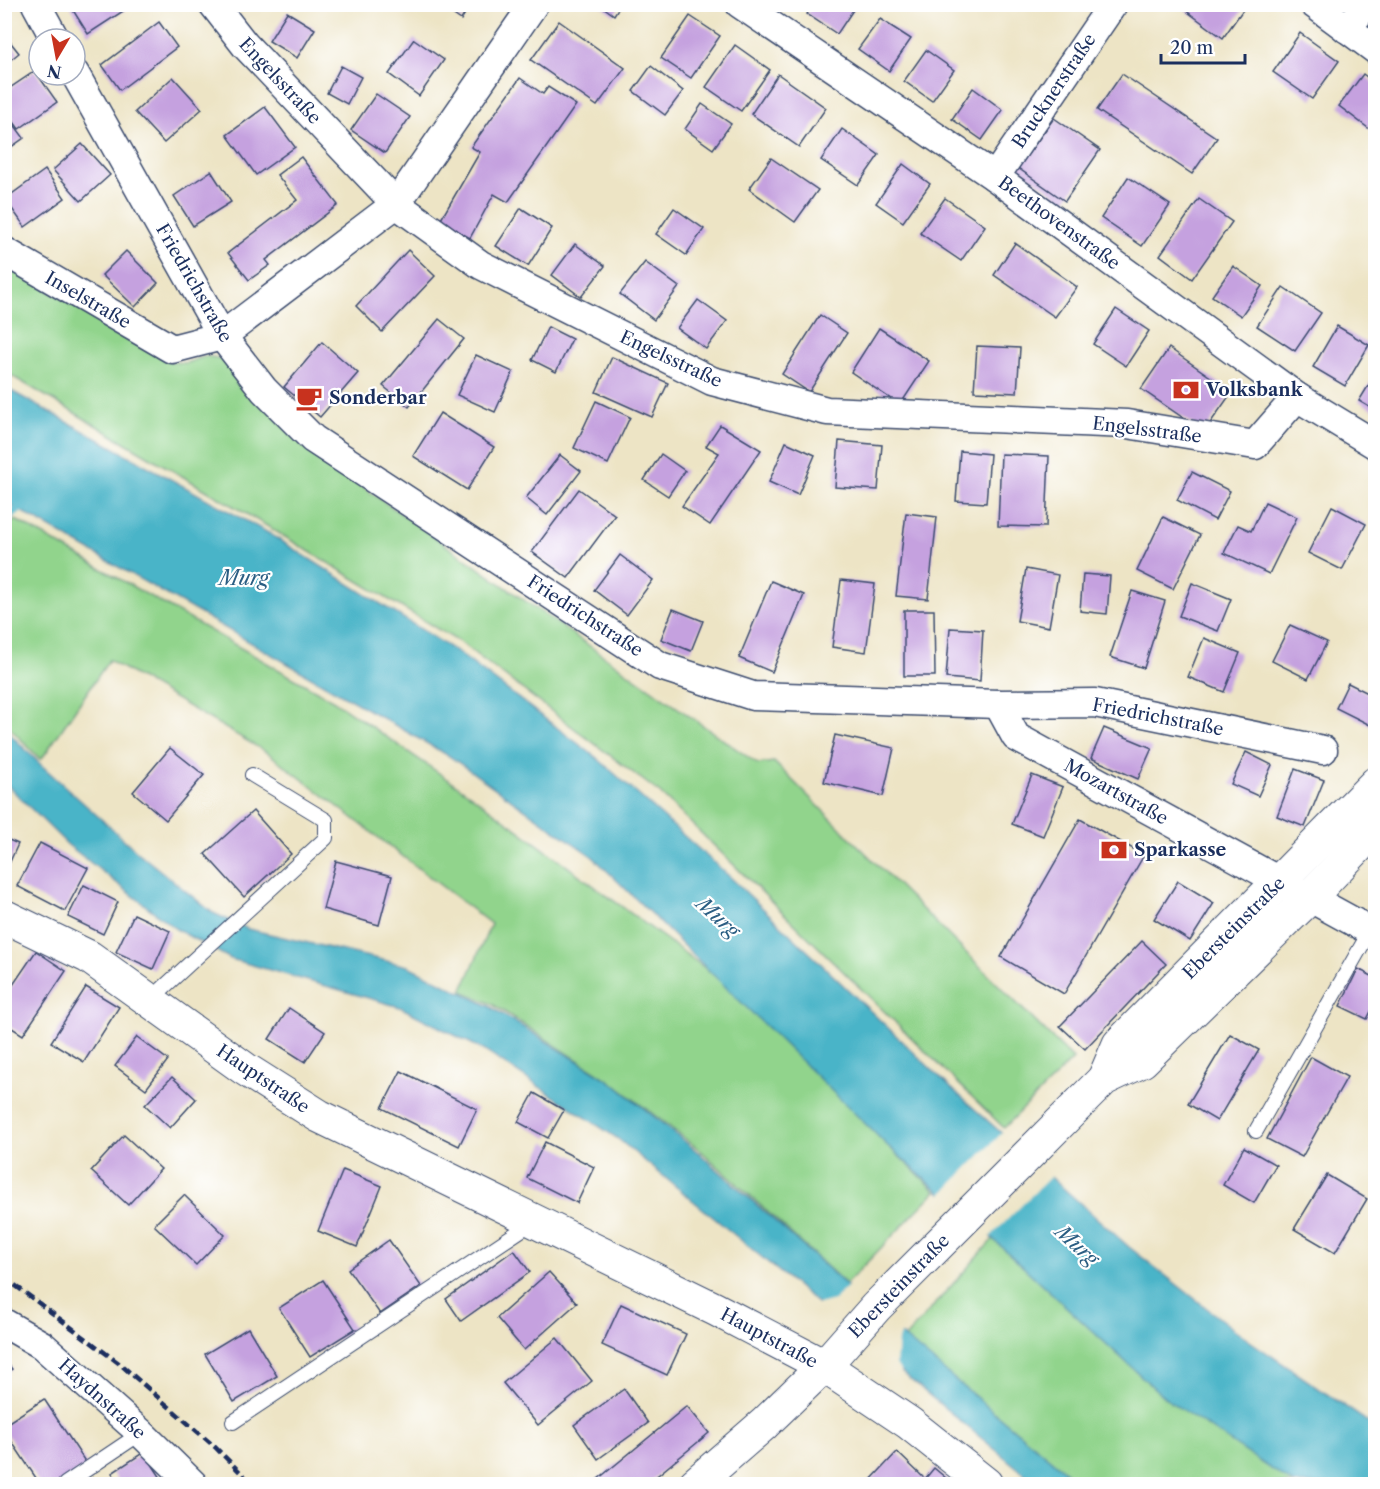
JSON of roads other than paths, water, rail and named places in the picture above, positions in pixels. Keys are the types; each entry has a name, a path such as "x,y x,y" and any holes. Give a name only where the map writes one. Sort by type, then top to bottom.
{"street":[{"path":"36,4 48,27"},
{"name":"Engelsstraße","path":"213,4 245,45 396,204 481,265 712,381 827,411 1127,424 1255,446 1297,397"},
{"path":"222,336 396,204 534,4"},
{"name":"Beethovenstraße","path":"740,4 995,177 1297,397 1376,445"},
{"name":"Brucknerstraße","path":"995,177 1113,4"},
{"path":"1314,4 1376,50"},
{"path":"1347,29 1366,4"},
{"name":"Friedrichstraße","path":"82,87 222,336 264,390 313,439 660,666 753,696 998,704 1095,703 1323,750"},
{"name":"Inselstraße","path":"4,251 172,349 222,336"},
{"name":"Mozartstraße","path":"998,704 1016,737 1373,933"},
{"name":"Ebersteinstraße","path":"1104,1079 1119,1044 1376,783"},
{"name":"Ebersteinstraße","path":"695,1485 764,1424 824,1366 876,1307 1104,1079 1142,1061 1309,898 1376,828"},
{"name":"Hauptstraße","path":"4,916 88,957 245,1069 319,1116 715,1309 824,1366 909,1423 986,1485"},
{"name":"Haydnstraße","path":"4,1323 42,1346 141,1433 193,1485"}],"lane":[{"path":"150,1000 326,838 326,820 252,775"},
{"path":"1256,1131 1373,933"},
{"path":"233,1422 535,1221"},
{"path":"65,1485 141,1433"}],"water":[{"name":"Murg","path":"4,387 270,534 457,652 597,758 730,877 950,1087 1129,1247 1241,1335 1375,1427 1375,1484 1294,1484 1166,1399 993,1239 888,1146 593,857 449,756 5,502"},
{"path":"4,728 40,764 141,855 213,913 248,929 408,966 489,1006 610,1081 699,1153 905,1338 1080,1484 1037,1484 617,1138 482,1049 400,1007 231,959 176,929 68,845 5,783"}],"waterway":[{"path":"4,519 19,509 28,507"}],"railway":[{"path":"4,1277 120,1364 215,1447 252,1484"}],"place":[{"name":"Volksbank","path":"1186,390"},
{"name":"Sonderbar","path":"309,398"},
{"name":"Sparkasse","path":"1114,850"}]}
